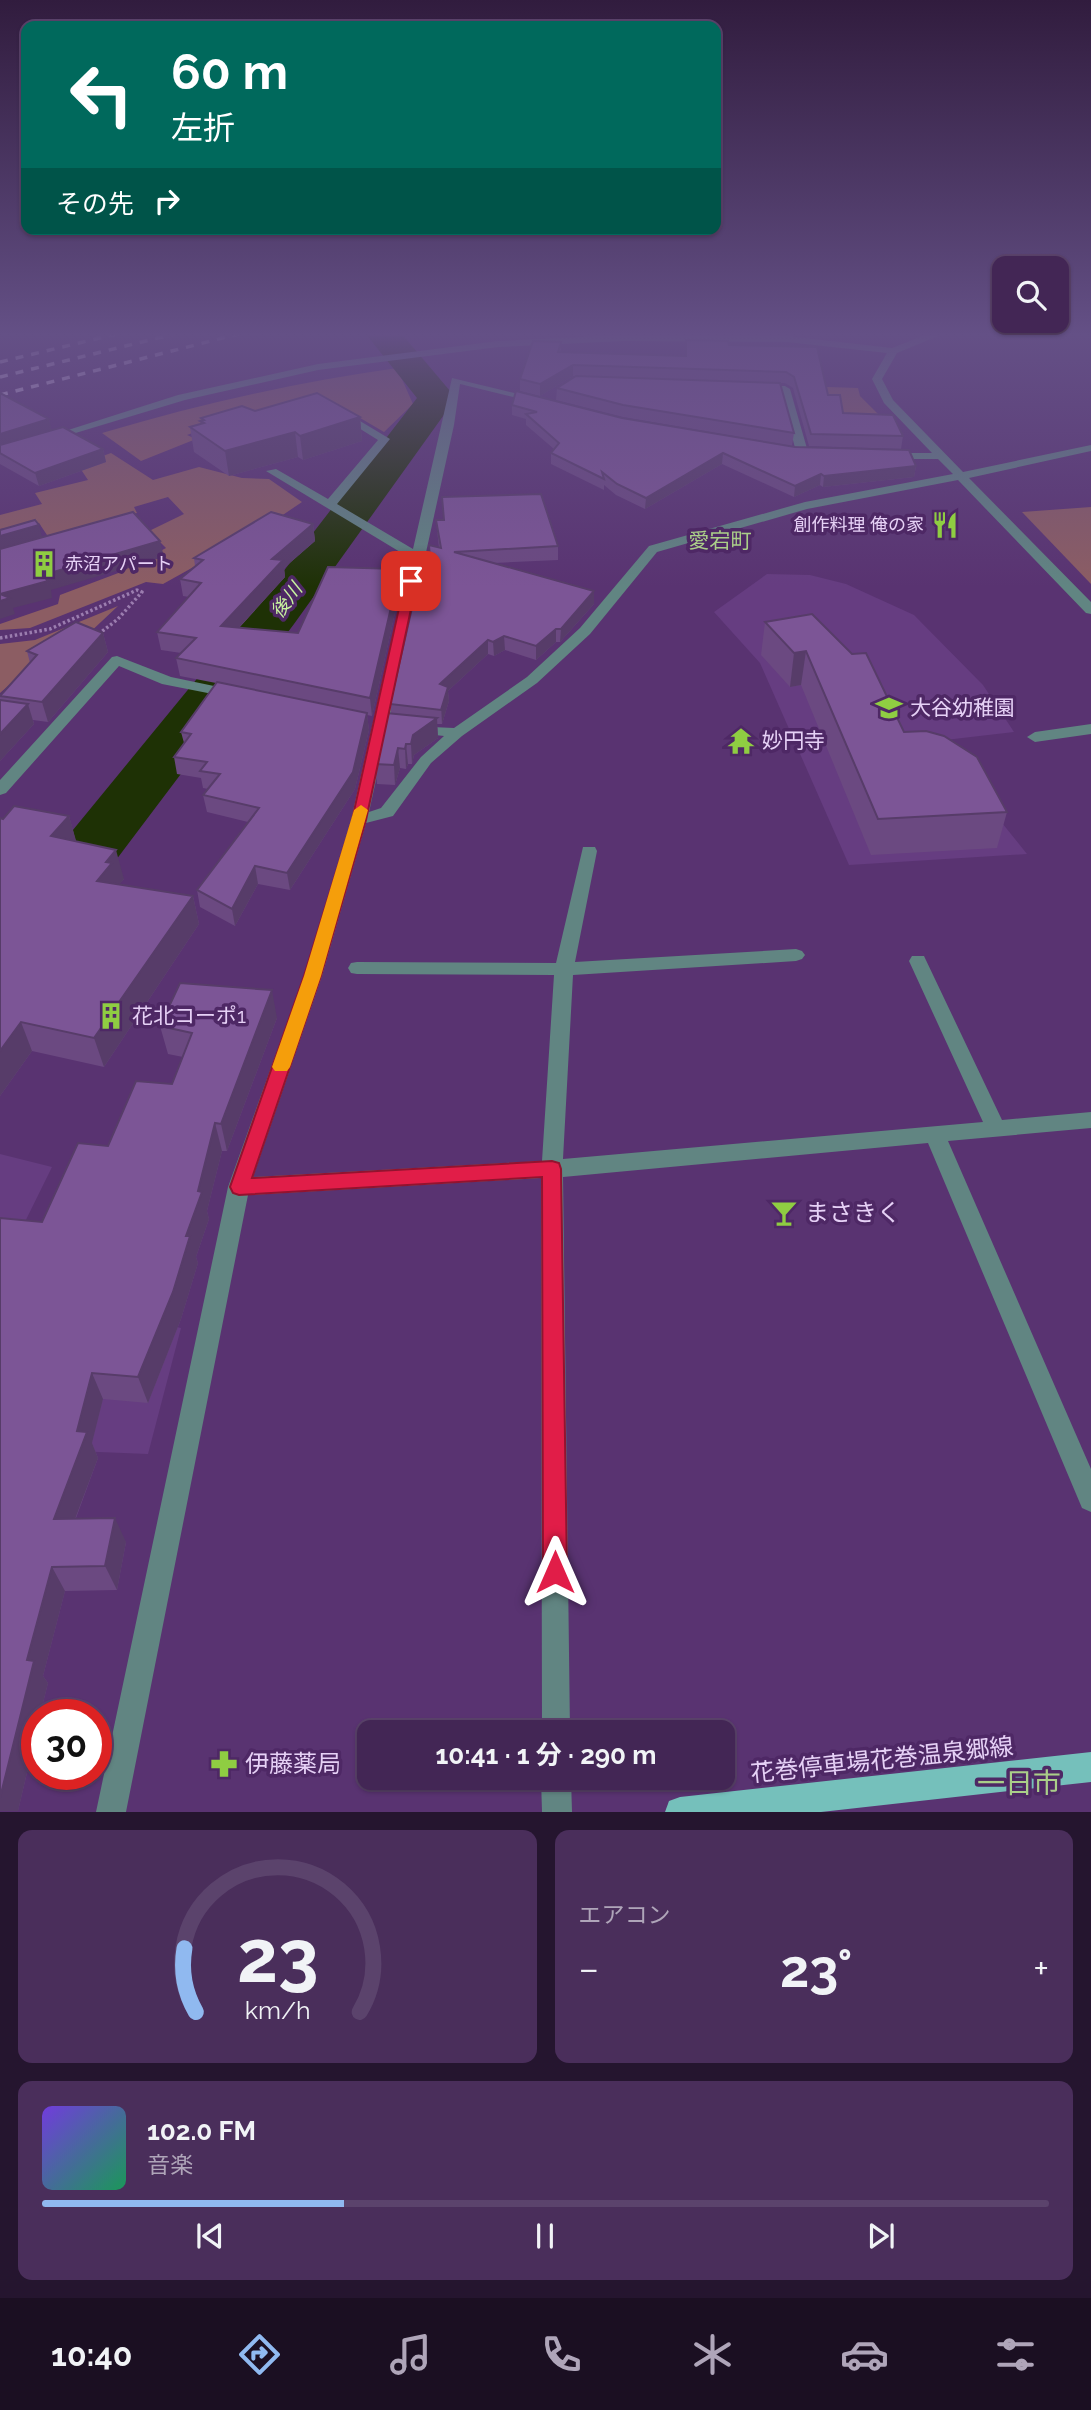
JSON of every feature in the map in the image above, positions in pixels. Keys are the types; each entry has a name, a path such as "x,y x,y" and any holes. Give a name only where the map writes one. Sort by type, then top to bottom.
{"main road":[{"name":"花巻停車場花巻温泉郷線","path":"680,1811 1091,1767"}],"street":[{"path":"33,443 115,418"},
{"path":"335,507 384,439 347,418"},
{"path":"111,1811 239,1187 313,976 359,820 385,725 416,557 451,418"},
{"path":"791,418 798,452 815,453"},
{"path":"905,418 1091,610"},
{"path":"359,820 387,812 426,760 457,733 532,680 576,639 653,549 805,506 962,476 983,469 1091,447"},
{"path":"879,456 943,456"},
{"path":"272,471 416,557"},
{"path":"0,790 117,660 167,681 242,695"},
{"path":"385,725 457,733"},
{"path":"1035,737 1091,729"},
{"path":"556,1720 552,1169 564,969 589,851"},
{"path":"357,968 564,969 796,955"},
{"path":"918,961 996,1128"},
{"path":"239,1187 552,1169 1091,1120"},
{"path":"935,1134 1091,1499"},
{"path":"556,1790 556,1811"}],"path":[{"path":"0,638 50,629 137,590 142,592 100,633 116,654 117,660"}],"shaded area":[{"path":"158,418 255,418 219,423 187,435 196,439 141,461 102,433"},
{"path":"359,418 399,418 384,432"},
{"path":"837,418 882,418 889,425 845,424"},
{"path":"111,453 153,480 199,467 242,478 269,479 302,502 262,529 163,584 146,582 30,628 0,630 0,624 58,604 60,595 121,572 166,548 149,531 184,514 168,497 134,507 137,513 49,538 39,523 0,529 0,515 42,504 35,493 88,480 78,465"},
{"path":"1091,507 1091,584 1022,512"},
{"name":"大谷幼稚園","path":"767,574 810,575 846,584 914,615 983,685 1014,732 945,740 994,813 1027,854 849,865 760,663 714,612"},
{"path":"118,606 86,636 32,665 0,693 0,644 35,640"},
{"path":"0,1154 52,1167 16,1240 96,1308 181,1328 148,1454 0,1448"}],"building":[{"path":"0,418 49,419 0,434"},
{"path":"201,418 358,418 300,436 295,432 225,451 190,427 204,423 200,421 204,420"},
{"path":"530,418 620,418 795,447 909,450 916,466 824,476 821,474 795,486 723,453 646,498 617,484 602,472 604,479 551,453 559,443"},
{"path":"700,418 790,418 794,433"},
{"path":"806,418 894,418 903,436 811,434"},
{"path":"63,427 103,449 35,473 0,453 0,445"},
{"path":"541,494 558,546 454,552 594,591 561,629 556,629 536,646 504,636 493,642 488,640 440,684 448,687 441,710 390,704 420,573 431,573 429,545 441,548 436,520 444,520 442,497"},
{"path":"133,512 160,541 43,575 48,581 0,594 0,549"},
{"path":"271,512 313,524 272,559 283,560 221,626 298,633 328,567 400,569 370,698 176,658 196,638 157,632 201,583 180,579 203,560 194,558"},
{"path":"35,520 39,525 0,536 0,530"},
{"path":"0,594 10,598 0,601"},
{"path":"812,614 852,654 866,653 904,732 926,731 944,736 977,757 1007,812 878,819 806,651 794,653 765,622"},
{"path":"76,622 103,633 42,702 0,696 37,655 27,651"},
{"path":"217,682 367,713 353,772 287,873 255,866 232,909 197,890 259,808 203,795 220,774 200,771 207,762 174,757 191,734 181,732"},
{"path":"0,700 28,704 0,734"},
{"path":"386,713 437,718 413,735 411,744 406,744 405,749 398,748 394,765 375,764"},
{"path":"14,806 69,816 51,836 116,850 106,862 112,863 97,881 193,896 94,1038 21,1022 0,1051 0,818 3,819"},
{"path":"180,983 272,990 221,1124 215,1123 198,1191 202,1192 186,1236 190,1236 173,1292 138,1377 92,1373 77,1431 87,1432 54,1519 115,1518 105,1566 52,1567 27,1660 34,1661 25,1699 21,1699 21,1713 0,1798 0,1218 42,1222 78,1143 108,1146 136,1081 172,1084 192,1033 160,1026"}],"waterway":[{"name":"後川","path":"0,965 277,613 423,418"}],"slow traffic":[{"path":"281,1067 313,976 361,810"}],"place":[{"name":"創作料理 俺の家","path":"945,525"},
{"name":"赤沼アパート","path":"44,564"},
{"name":"大谷幼稚園","path":"889,708"},
{"name":"妙円寺","path":"741,741"},
{"name":"花北コーポ1","path":"111,1016"},
{"name":"まさきく","path":"784,1213"},
{"name":"伊藤薬局","path":"224,1764"}],"district":[{"name":"愛宕町","path":"720,541"},
{"name":"一日市","path":"1019,1783"}],"route":[{"path":"411,581 359,820 313,976 239,1187 552,1169 555,1572"}]}
